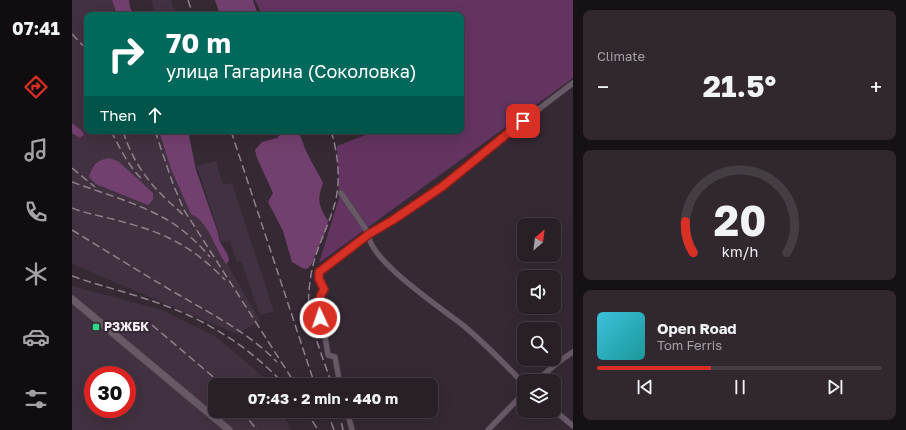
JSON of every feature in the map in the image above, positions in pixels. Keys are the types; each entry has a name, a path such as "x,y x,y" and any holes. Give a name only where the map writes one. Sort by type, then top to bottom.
{"street":[{"path":"339,378 335,357 328,354 324,330 316,306 324,289 319,279 319,272 369,234 393,220 443,186 573,83"},
{"path":"341,193 369,234 368,238 374,249 386,264 464,327 517,377"},
{"path":"72,299 229,430"},
{"path":"544,374 573,352"},
{"path":"488,430 517,400"},
{"path":"561,416 573,426"},
{"path":"348,418 352,430"}],"shaded area":[{"path":"72,0 112,0 117,12 84,12 84,134 166,134 198,213 260,321 237,334 72,264"},
{"path":"112,0 129,0 130,8 133,12 116,12"},
{"path":"151,0 171,0 175,12 155,12"},
{"path":"215,0 253,0 257,12 219,12"},
{"path":"255,0 573,0 573,78 319,263 339,198 337,146 368,134 464,134 464,12 261,12"},
{"path":"72,123 82,131 84,135 80,138 72,133"},
{"path":"160,134 189,134 196,170 220,242 228,255 229,261 226,264 203,223 191,214 171,169"},
{"path":"281,134 299,134 323,183 319,198 320,206 328,221 325,233 311,265 307,269 302,268 292,262 283,231 268,202 273,193 257,158 255,150 262,142 277,138"},
{"path":"109,158 118,161 153,193 153,200 148,205 96,184 89,177 92,169 98,162"},
{"path":"216,161 223,185 232,183 274,312 260,315 241,261 237,262 230,241 222,243 197,166"},
{"path":"72,286 162,310 215,336 264,378 208,378 208,418 285,418 291,430 72,430"}],"railway":[{"path":"188,0 192,12"},
{"path":"72,34 84,47"},
{"path":"113,134 128,163 142,179"},
{"path":"124,134 130,150 145,175 158,191 185,217"},
{"path":"156,134 173,184 184,210 292,378"},
{"path":"232,134 313,378"},
{"path":"330,378 310,314 309,291 313,264 333,210 337,194 338,167 332,134"},
{"path":"72,168 95,187"},
{"path":"72,182 130,202 153,212 177,226 210,257"},
{"path":"72,208 143,228 169,238 199,256 225,280"},
{"path":"72,230 243,333 277,362"},
{"path":"72,276 131,294 199,320 230,338 245,349 278,378"},
{"path":"152,325 214,378"},
{"path":"248,418 257,430"},
{"path":"310,418 318,430"},
{"path":"330,418 334,430"},
{"path":"340,418 343,430"}],"place":[{"name":"РЗЖБК","path":"96,327"}],"route":[{"path":"320,318 316,306 324,289 319,279 319,272 369,234 393,220 443,186 523,121"}]}
